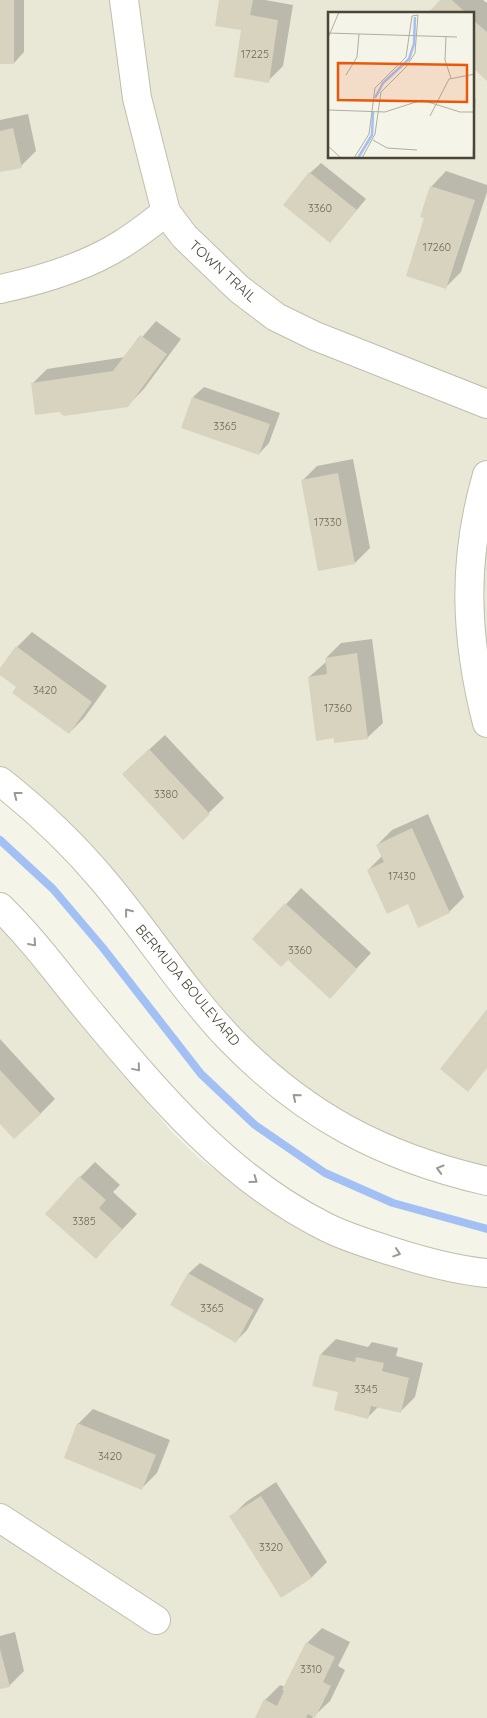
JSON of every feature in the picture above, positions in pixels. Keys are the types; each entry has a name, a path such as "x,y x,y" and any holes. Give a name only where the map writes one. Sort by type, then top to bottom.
{"street":[{"name":"TOWN TRAIL","path":"124,0 137,98 166,212 184,236 239,289 276,317 315,336 487,404"},
{"path":"0,289 37,281 74,267 121,245 166,212"},
{"path":"487,476 476,514 468,593 478,689 487,723"},
{"name":"BERMUDA BOULEVARD","path":"0,782 39,812 72,845 104,881 190,992 228,1036 309,1108 388,1151 418,1163 487,1181"},
{"path":"0,907 167,1103 208,1144 248,1176 289,1206 334,1230 420,1261 487,1273"},
{"path":"0,1518 156,1620"}],"shaded area":[{"path":"0,0 487,0 487,1168 362,1128 276,1067 236,1029 0,769"},
{"path":"0,927 171,1131 200,1159 268,1208 354,1253 409,1272 487,1285 487,1718 0,1718"}],"building":[{"path":"0,0 14,0 14,64 0,64"},
{"path":"219,0 253,0 250,15 278,20 269,83 234,77 241,30 215,26"},
{"path":"440,0 452,0 465,12 429,12"},
{"path":"474,21 487,32 487,81 474,69"},
{"path":"13,128 22,168 0,172 0,131"},
{"path":"309,172 357,210 330,243 283,205"},
{"path":"430,186 475,200 446,289 406,276 424,218 420,217"},
{"path":"140,335 167,354 128,407 64,416 59,412 35,415 31,383 113,371"},
{"path":"192,397 270,424 259,455 181,428"},
{"path":"338,473 355,564 318,571 301,480"},
{"path":"16,646 92,702 69,734 12,693 16,687 0,675 0,668"},
{"path":"357,653 368,739 334,743 334,738 316,741 308,677 327,674 325,658"},
{"path":"149,749 210,814 183,840 122,774"},
{"path":"412,828 450,913 418,928 408,904 387,914 367,870 384,862 376,845"},
{"path":"285,903 357,969 330,999 288,960 281,967 252,939"},
{"path":"487,1009 487,1068 468,1092 440,1069"},
{"path":"0,1070 41,1114 14,1139 0,1124"},
{"path":"79,1176 106,1200 99,1208 122,1229 96,1259 45,1214"},
{"path":"188,1273 254,1310 236,1343 170,1305"},
{"path":"320,1354 355,1362 356,1357 384,1363 382,1371 409,1378 401,1413 371,1406 368,1419 334,1410 338,1392 312,1386"},
{"path":"77,1423 156,1455 142,1490 64,1458"},
{"path":"261,1496 312,1578 281,1598 229,1516"},
{"path":"306,1642 335,1657 323,1682 331,1686 315,1718 308,1714 306,1718 255,1718 264,1699 277,1706 284,1691 282,1690"},
{"path":"0,1649 10,1687 0,1689"}],"waterway":[{"path":"0,840 53,889 103,948 201,1074 255,1125 325,1173 393,1203 487,1229"}]}
